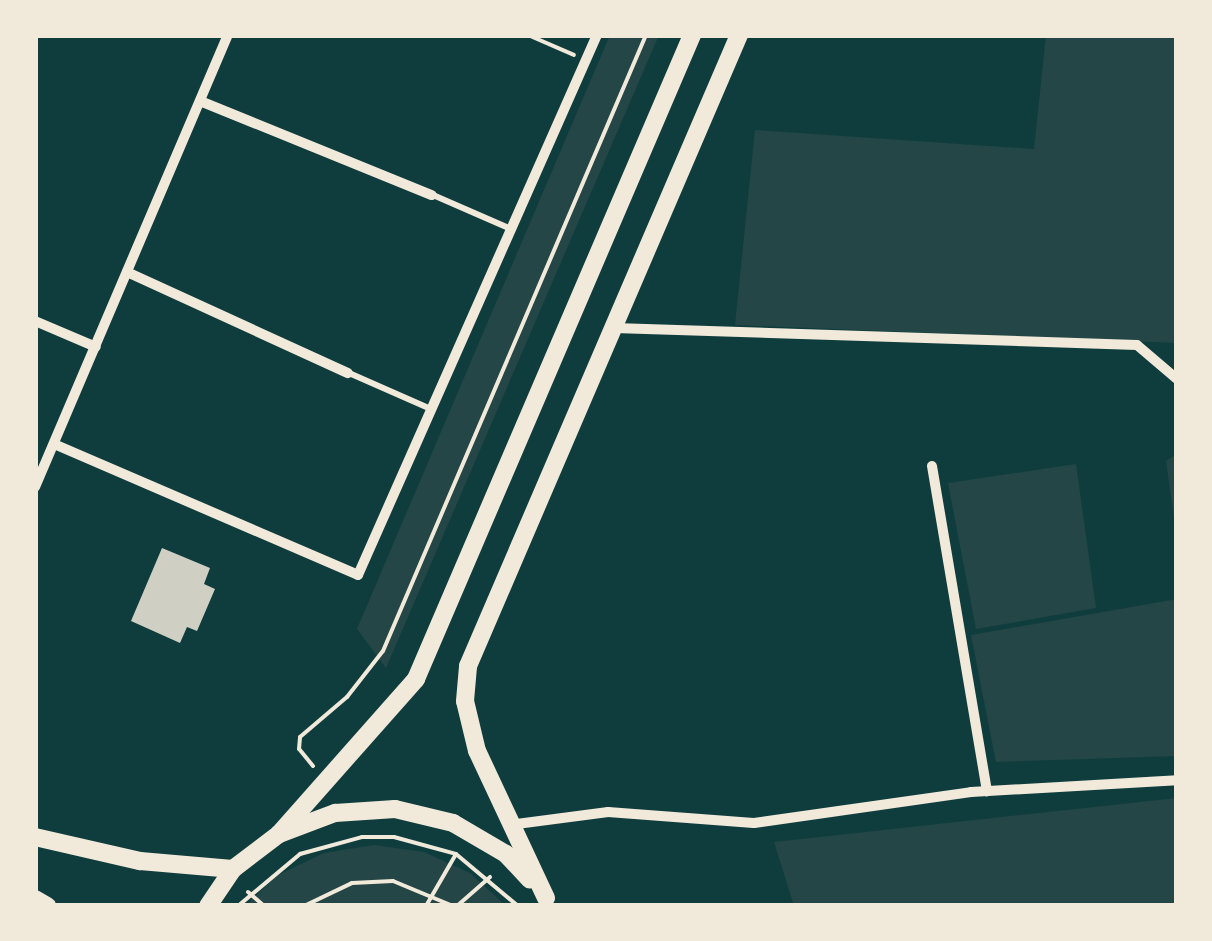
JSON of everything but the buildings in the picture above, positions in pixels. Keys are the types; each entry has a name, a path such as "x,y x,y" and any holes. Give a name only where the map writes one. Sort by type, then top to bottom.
{"main road":[{"path":"208,906 233,869 279,834 416,679 692,35"},
{"path":"548,902 508,825 473,734 465,701 468,666 739,35"},
{"path":"279,834 336,813 395,809 454,823 506,854 548,902"},
{"path":"35,837 140,860 233,869"},
{"path":"35,899 47,906"}],"street":[{"path":"35,487 228,35"},
{"path":"54,444 358,575 597,35"},
{"path":"200,101 432,195"},
{"path":"127,272 348,373"},
{"path":"35,321 96,347"},
{"path":"614,328 1137,345 1177,379"},
{"path":"932,466 987,792"},
{"path":"508,825 608,812 754,823 987,792 1177,780"}],"lane":[{"path":"432,195 511,229"},
{"path":"348,373 431,410"}],"path":[{"path":"528,35 586,60"},
{"path":"326,782 299,749 300,736 347,697 383,651 646,35"},
{"path":"238,906 248,892 300,854 362,836 426,843 456,854 490,877 518,906"},
{"path":"426,906 456,854"},
{"path":"304,906 352,883 393,881 432,893 456,906 490,877"},
{"path":"248,892 264,906"}],"shaded area":[{"path":"610,35 659,35 386,668 357,629"},
{"path":"1046,35 1177,35 1177,343 735,325 755,130 1034,149"},
{"path":"1177,454 1177,539 1166,461"},
{"path":"1076,464 1096,608 976,629 948,483"},
{"path":"1177,599 1177,756 996,762 971,635"},
{"path":"1177,798 1177,906 794,906 774,842"},
{"path":"374,845 424,852 470,873 506,906 245,906 278,875 324,853"}]}
